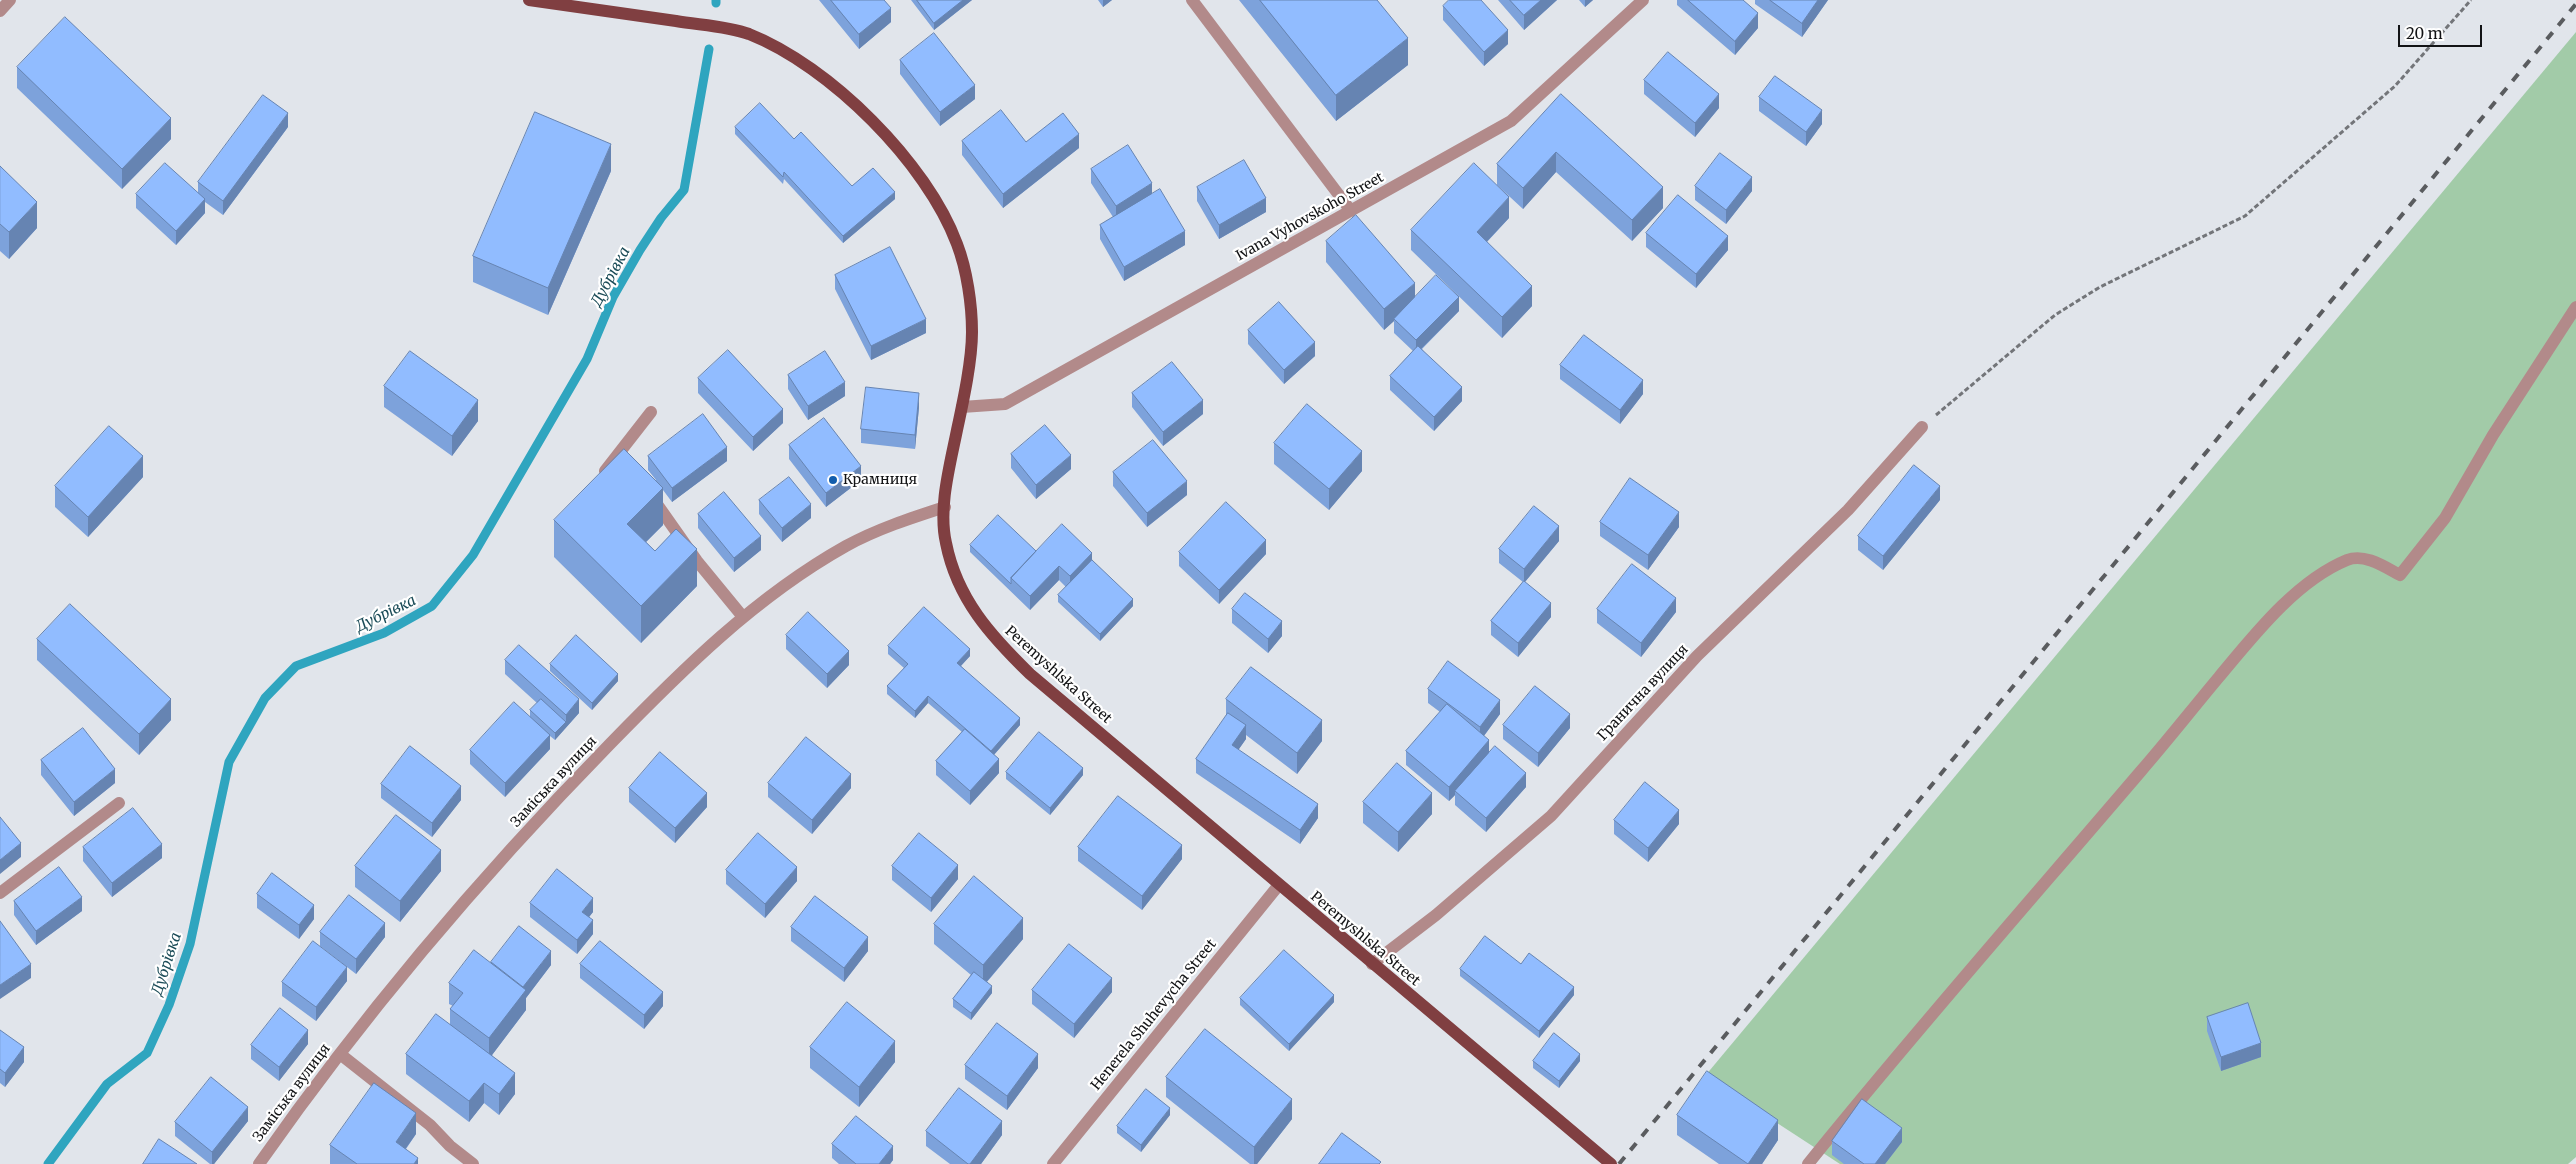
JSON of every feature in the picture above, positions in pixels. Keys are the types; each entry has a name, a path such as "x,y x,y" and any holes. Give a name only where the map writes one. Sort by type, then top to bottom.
{"main road":[{"name":"Peremyshlska Street","path":"529,0 747,33 787,52 836,87 882,132 917,173 942,214 958,245 967,284 972,333 945,507 945,542 956,575 969,602 994,639 1030,674 1278,886 1611,1164"}],"street":[{"path":"0,11 10,0"},
{"path":"1192,0 1351,211"},
{"name":"Ivana Vyhovskoho Street","path":"962,407 1005,404 1511,121 1643,0"},
{"path":"1808,1164 1883,1071 2143,768 2253,636 2290,599 2329,570 2350,558 2369,559 2400,575 2445,518 2493,435 2576,307"},
{"path":"599,478 651,412"},
{"name":"Гранична вулиця","path":"1372,964 1436,915 1551,816 1697,656 1848,510 1922,427"},
{"path":"617,456 628,469"},
{"path":"644,489 697,561 743,617"},
{"name":"Заміська вулиця","path":"259,1164 310,1092 430,942 561,794 665,688 743,617 774,593 846,546 890,525 945,507"},
{"path":"0,893 119,803"},
{"name":"Henerela Shuhevycha Street","path":"1053,1164 1278,886"},
{"path":"340,1054 430,1125 450,1146 473,1164"}],"path":[{"path":"1922,427 1999,360 2055,315 2100,287 2245,216 2395,86 2470,0"}],"green space":[{"path":"2576,32 2576,1157 2568,1164 1840,1164 1705,1076"}],"building":[{"path":"831,0 884,0 891,8 859,34"},
{"path":"917,0 963,0 934,23"},
{"path":"1260,0 1377,0 1408,38 1336,95"},
{"path":"1449,0 1481,0 1508,30 1484,52 1443,6"},
{"path":"1510,0 1541,0 1524,15"},
{"path":"1688,0 1743,0 1758,13 1735,41"},
{"path":"1770,0 1818,0 1802,23"},
{"path":"65,17 171,118 122,169 17,67"},
{"path":"934,33 975,85 940,112 900,60"},
{"path":"1668,52 1719,94 1695,123 1644,80"},
{"path":"1775,76 1822,110 1806,132 1759,97"},
{"path":"1561,94 1663,187 1632,220 1556,152 1523,188 1497,164"},
{"path":"263,95 288,113 223,201 198,182"},
{"path":"760,103 794,139 801,132 852,186 873,168 895,192 843,236 784,172 783,177 735,127"},
{"path":"1001,110 1026,142 1063,113 1079,134 1003,194 962,141"},
{"path":"535,112 611,144 548,288 473,256"},
{"path":"1128,145 1152,183 1116,206 1091,169"},
{"path":"1720,153 1752,177 1726,210 1695,186"},
{"path":"1244,160 1266,198 1219,225 1197,187"},
{"path":"165,163 205,199 176,231 136,194"},
{"path":"1474,163 1509,197 1477,232 1532,286 1502,317 1411,230"},
{"path":"0,166 37,202 9,232 0,224"},
{"path":"1160,189 1185,231 1124,267 1100,225"},
{"path":"1678,195 1728,236 1696,274 1646,233"},
{"path":"1356,215 1415,283 1384,309 1326,241"},
{"path":"890,247 926,319 871,346 835,275"},
{"path":"1436,275 1459,297 1416,340 1394,319"},
{"path":"1279,302 1315,342 1284,370 1248,330"},
{"path":"1584,335 1643,380 1620,410 1560,365"},
{"path":"1418,346 1462,387 1434,417 1390,376"},
{"path":"728,350 783,409 753,437 698,378"},
{"path":"410,351 478,400 452,436 384,386"},
{"path":"825,351 845,382 808,406 788,375"},
{"path":"1172,362 1203,400 1163,432 1132,393"},
{"path":"866,387 919,393 915,435 861,429"},
{"path":"1307,404 1362,451 1329,489 1274,443"},
{"path":"703,414 727,447 672,488 648,456"},
{"path":"824,418 861,466 826,493 789,445"},
{"path":"1045,425 1071,455 1036,485 1011,454"},
{"path":"109,426 143,456 88,517 55,486"},
{"path":"1153,440 1187,481 1147,513 1113,472"},
{"path":"624,449 663,488 627,524 655,551 676,529 697,549 641,606 554,520"},
{"path":"1914,465 1940,486 1883,556 1858,536"},
{"path":"789,477 811,504 782,528 759,500"},
{"path":"1630,478 1679,512 1648,555 1600,522"},
{"path":"724,492 761,536 734,558 698,514"},
{"path":"1226,502 1266,540 1219,590 1179,552"},
{"path":"1534,506 1559,526 1524,569 1499,549"},
{"path":"998,515 1036,551 1011,578 1011,584 970,545"},
{"path":"1062,524 1092,553 1070,576 1059,566 1030,596 1011,578"},
{"path":"1092,560 1133,599 1100,634 1058,595"},
{"path":"1632,564 1676,598 1641,643 1597,609"},
{"path":"1524,581 1551,603 1518,643 1491,621"},
{"path":"1245,593 1282,621 1268,639 1232,609"},
{"path":"70,604 171,699 139,734 37,639"},
{"path":"924,607 970,649 957,663 1020,718 991,751 928,696 915,711 887,686 908,664 888,646"},
{"path":"808,612 849,651 827,674 786,635"},
{"path":"576,635 618,674 592,703 550,664"},
{"path":"519,645 579,699 566,715 505,660"},
{"path":"1448,661 1500,700 1480,727 1428,689"},
{"path":"1251,667 1322,720 1297,753 1226,699"},
{"path":"1535,686 1570,714 1538,753 1503,725"},
{"path":"541,699 566,722 555,733 530,710"},
{"path":"514,702 550,735 505,783 470,750"},
{"path":"1447,704 1489,740 1449,787 1406,751"},
{"path":"1228,713 1246,725 1232,745 1318,804 1300,830 1196,759"},
{"path":"83,728 115,769 74,802 41,760"},
{"path":"965,729 999,759 970,791 936,761"},
{"path":"1039,732 1083,768 1050,808 1006,772"},
{"path":"806,737 851,774 812,820 768,783"},
{"path":"410,746 461,786 432,823 381,784"},
{"path":"1495,746 1526,773 1486,818 1455,791"},
{"path":"660,752 707,793 675,828 629,788"},
{"path":"1397,763 1432,793 1398,832 1363,802"},
{"path":"1645,782 1679,810 1648,848 1614,820"},
{"path":"1118,796 1182,845 1142,896 1078,847"},
{"path":"133,808 162,844 112,883 83,847"},
{"path":"396,815 441,850 400,901 355,866"},
{"path":"0,817 21,843 0,860"},
{"path":"758,833 797,867 765,904 726,870"},
{"path":"919,833 958,865 931,898 892,866"},
{"path":"59,867 82,897 36,931 14,901"},
{"path":"557,869 593,898 582,912 593,920 577,940 530,903"},
{"path":"272,873 314,905 299,925 257,894"},
{"path":"974,876 1023,918 983,965 934,924"},
{"path":"349,895 385,923 356,959 320,932"},
{"path":"815,896 868,937 844,968 791,927"},
{"path":"0,921 31,964 0,985"},
{"path":"519,926 551,951 523,987 491,962"},
{"path":"1485,936 1521,964 1529,953 1574,987 1539,1031 1460,969"},
{"path":"313,941 347,967 316,1007 282,982"},
{"path":"600,941 663,992 644,1015 580,964"},
{"path":"1069,944 1112,978 1074,1024 1032,990"},
{"path":"474,950 526,990 489,1038 450,1009 463,993 449,983"},
{"path":"1284,950 1334,995 1289,1044 1240,998"},
{"path":"974,972 992,986 971,1013 953,999"},
{"path":"847,1002 895,1041 859,1087 810,1047"},
{"path":"2248,1003 2261,1043 2221,1057 2207,1017"},
{"path":"280,1008 308,1030 279,1067 251,1045"},
{"path":"436,1014 515,1073 499,1094 484,1083 469,1101 406,1054"},
{"path":"997,1023 1038,1054 1007,1096 965,1065"},
{"path":"1205,1029 1292,1099 1254,1147 1166,1077"},
{"path":"0,1030 24,1047 5,1073 0,1069"},
{"path":"1554,1033 1580,1054 1559,1081 1533,1061"},
{"path":"1707,1071 1778,1120 1748,1164 1677,1115"},
{"path":"211,1077 248,1107 212,1152 175,1122"},
{"path":"374,1083 416,1113 396,1142 418,1158 414,1164 357,1164 330,1145"},
{"path":"959,1088 1002,1121 970,1164 926,1131"},
{"path":"1146,1089 1170,1108 1141,1145 1117,1126"},
{"path":"1862,1099 1902,1128 1875,1164 1864,1164 1832,1141"},
{"path":"856,1116 893,1146 879,1164 856,1164 832,1144"},
{"path":"1342,1133 1381,1162 1379,1164 1319,1164"},
{"path":"159,1139 197,1164 143,1164"}],"waterway":[{"name":"Дубрівка","path":"48,1164 107,1084 147,1053 169,1005 190,944 229,762 265,698 296,666 384,633 432,606 473,555 587,359 613,297 640,250 661,218 684,190 709,49"}],"railway":[{"path":"1619,1164 2576,4"}],"place":[{"name":"Крамниця","path":"833,480"}]}
